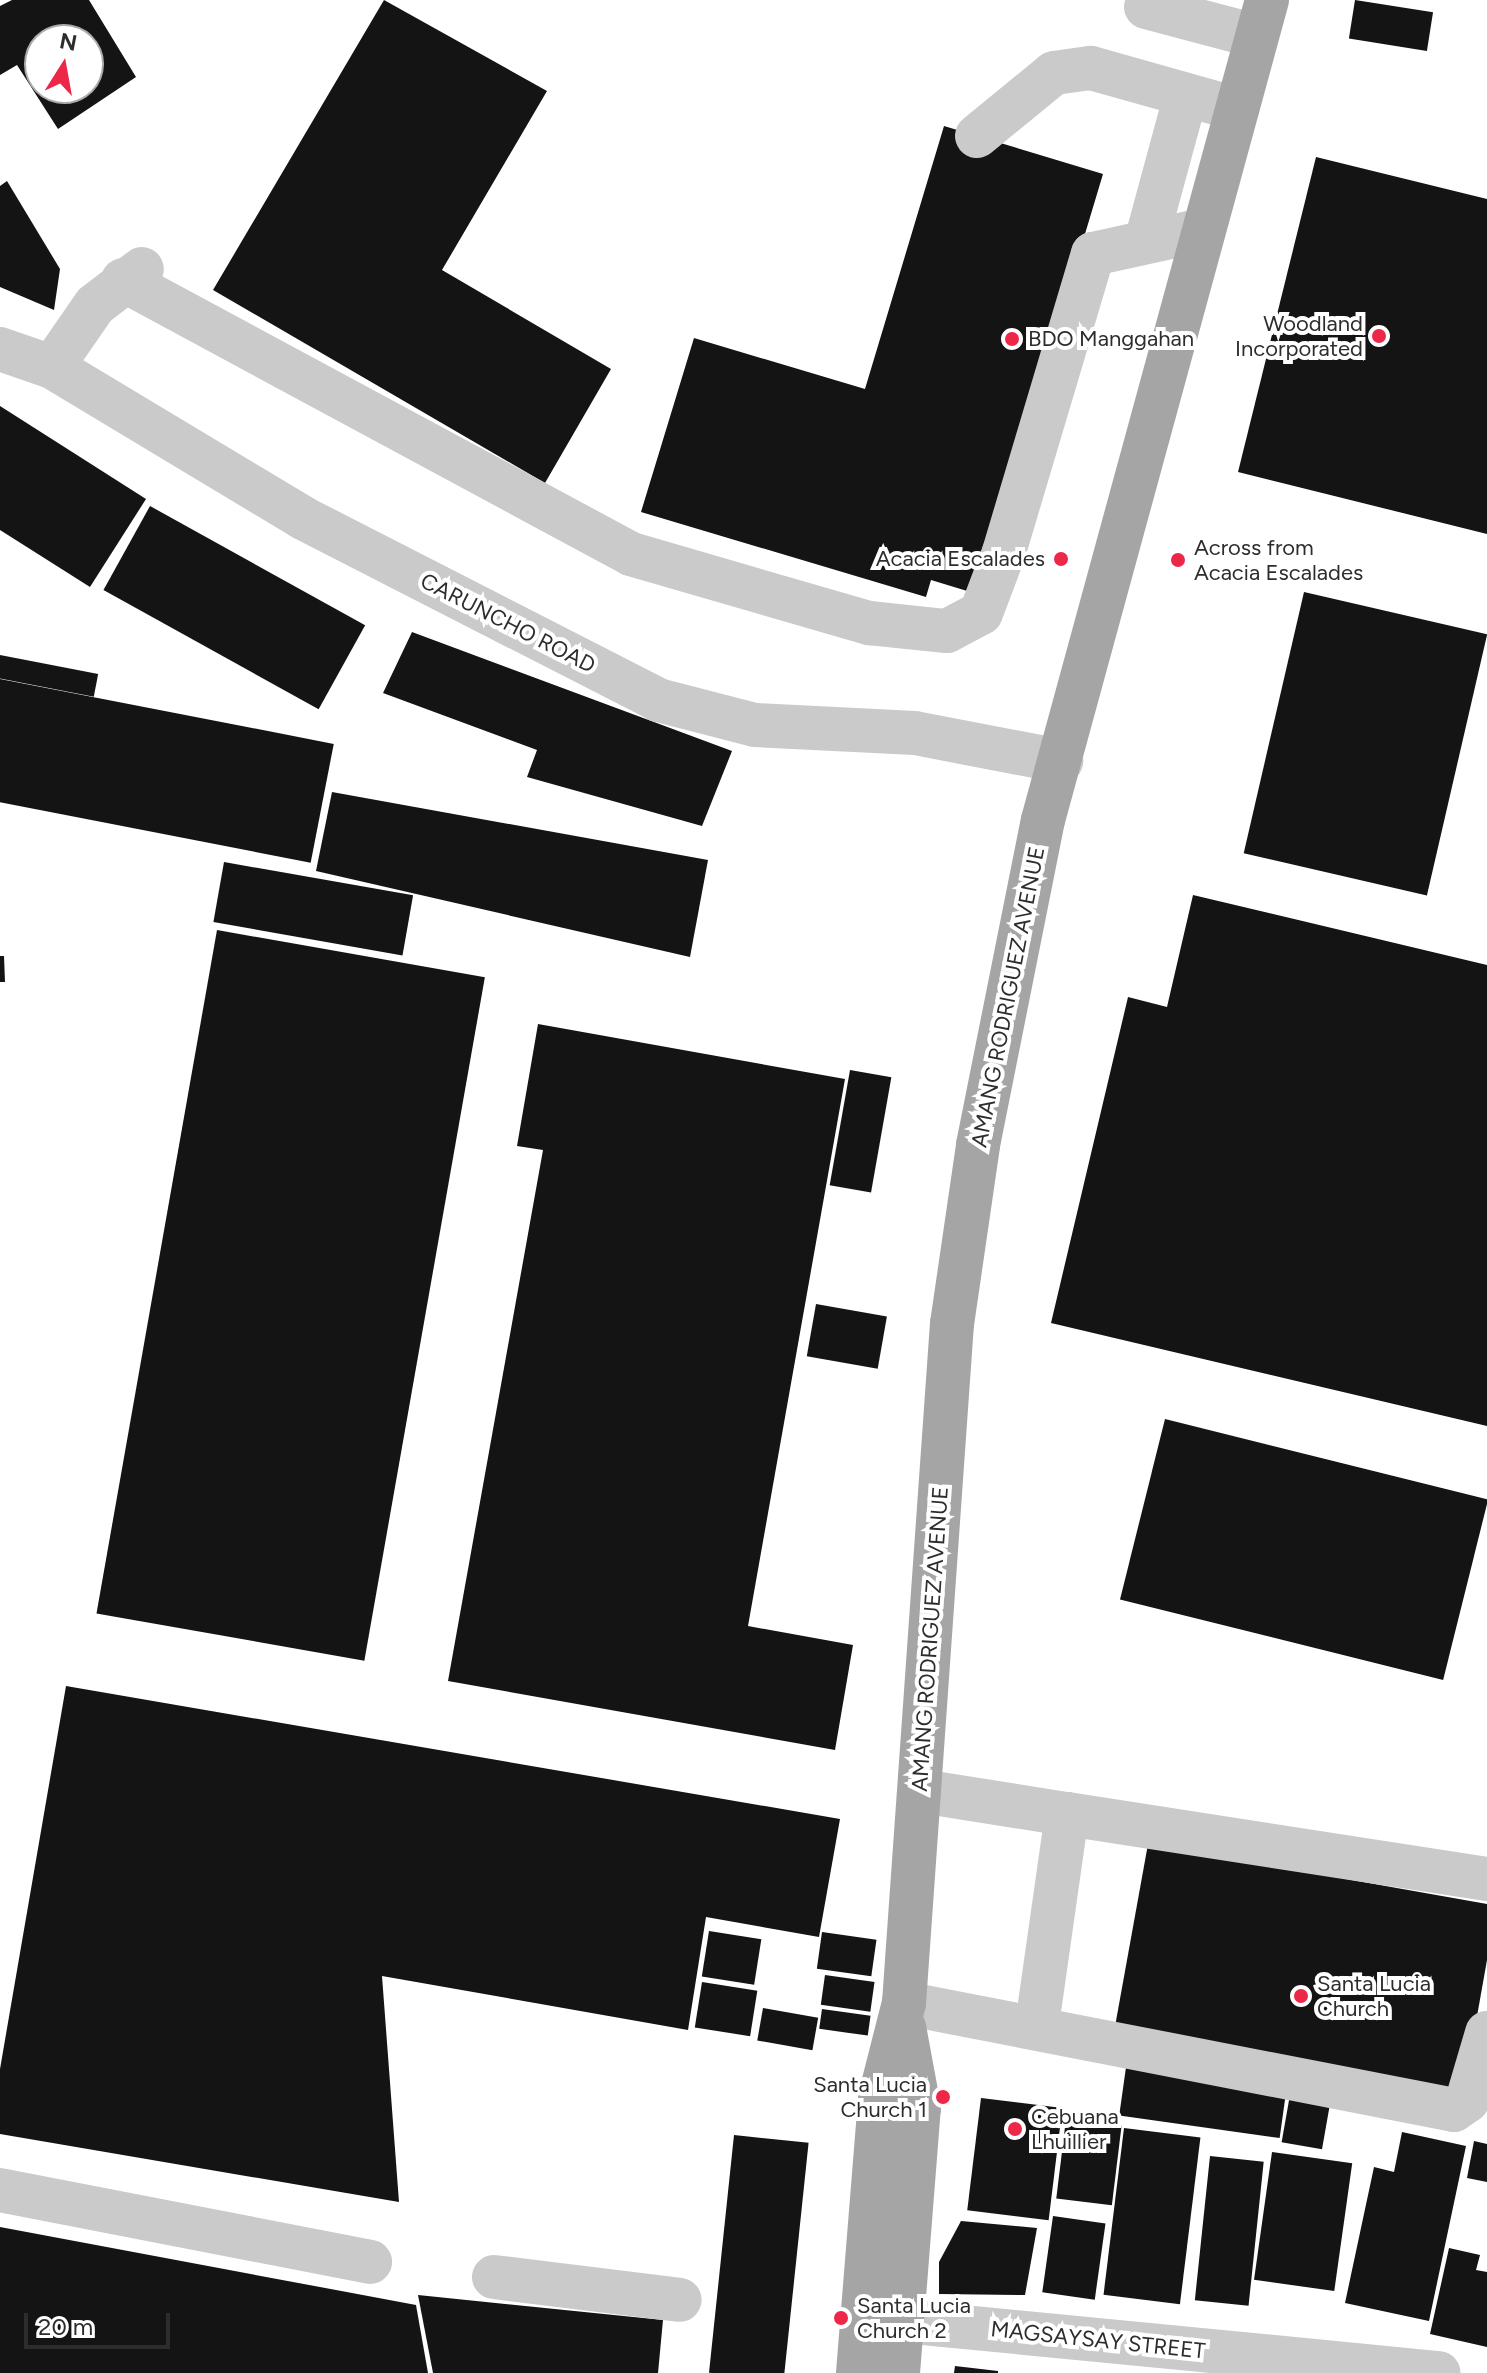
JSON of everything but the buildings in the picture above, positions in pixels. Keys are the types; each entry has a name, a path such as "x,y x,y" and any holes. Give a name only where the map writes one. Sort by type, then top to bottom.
{"main road":[{"name":"AMANG RODRIGUEZ AVENUE","path":"858,2373 880,2097 903,2012 952,1324 994,1059 1061,761 1261,18"},
{"name":"AMANG RODRIGUEZ AVENUE","path":"898,2373 919,2108 903,2012"}],"street":[{"path":"1146,7 1261,18"},
{"path":"977,136 1054,73 1091,68 1185,98 1237,109"},
{"path":"1147,238 1185,98"},
{"path":"61,372 129,284 631,554 869,623 947,631 981,613 1004,552 1093,254 1147,238 1202,230"},
{"name":"CARUNCHO ROAD","path":"0,349 61,372 303,518 658,700 755,725 915,733 1061,761"},
{"path":"921,1791 1487,1879"},
{"path":"1037,2026 1067,1814"},
{"path":"903,2012 1037,2026 1454,2110 1467,2101 1487,2033"},
{"path":"0,2190 370,2262"},
{"path":"494,2277 680,2300"},
{"name":"MAGSAYSAY STREET","path":"902,2321 1438,2373"}],"place":[{"name":"Woodland Incorporated","path":"1379,336"},
{"name":"BDO Manggahan","path":"1012,339"},
{"name":"Acacia Escalades","path":"1061,559"},
{"name":"Across from Acacia Escalades","path":"1178,560"},
{"name":"Santa Lucia Church","path":"1301,1996"},
{"name":"Santa Lucia Church 1","path":"943,2097"},
{"name":"Cebuana Lhuillier","path":"1015,2129"},
{"name":"Santa Lucia Church 2","path":"841,2318"}]}
